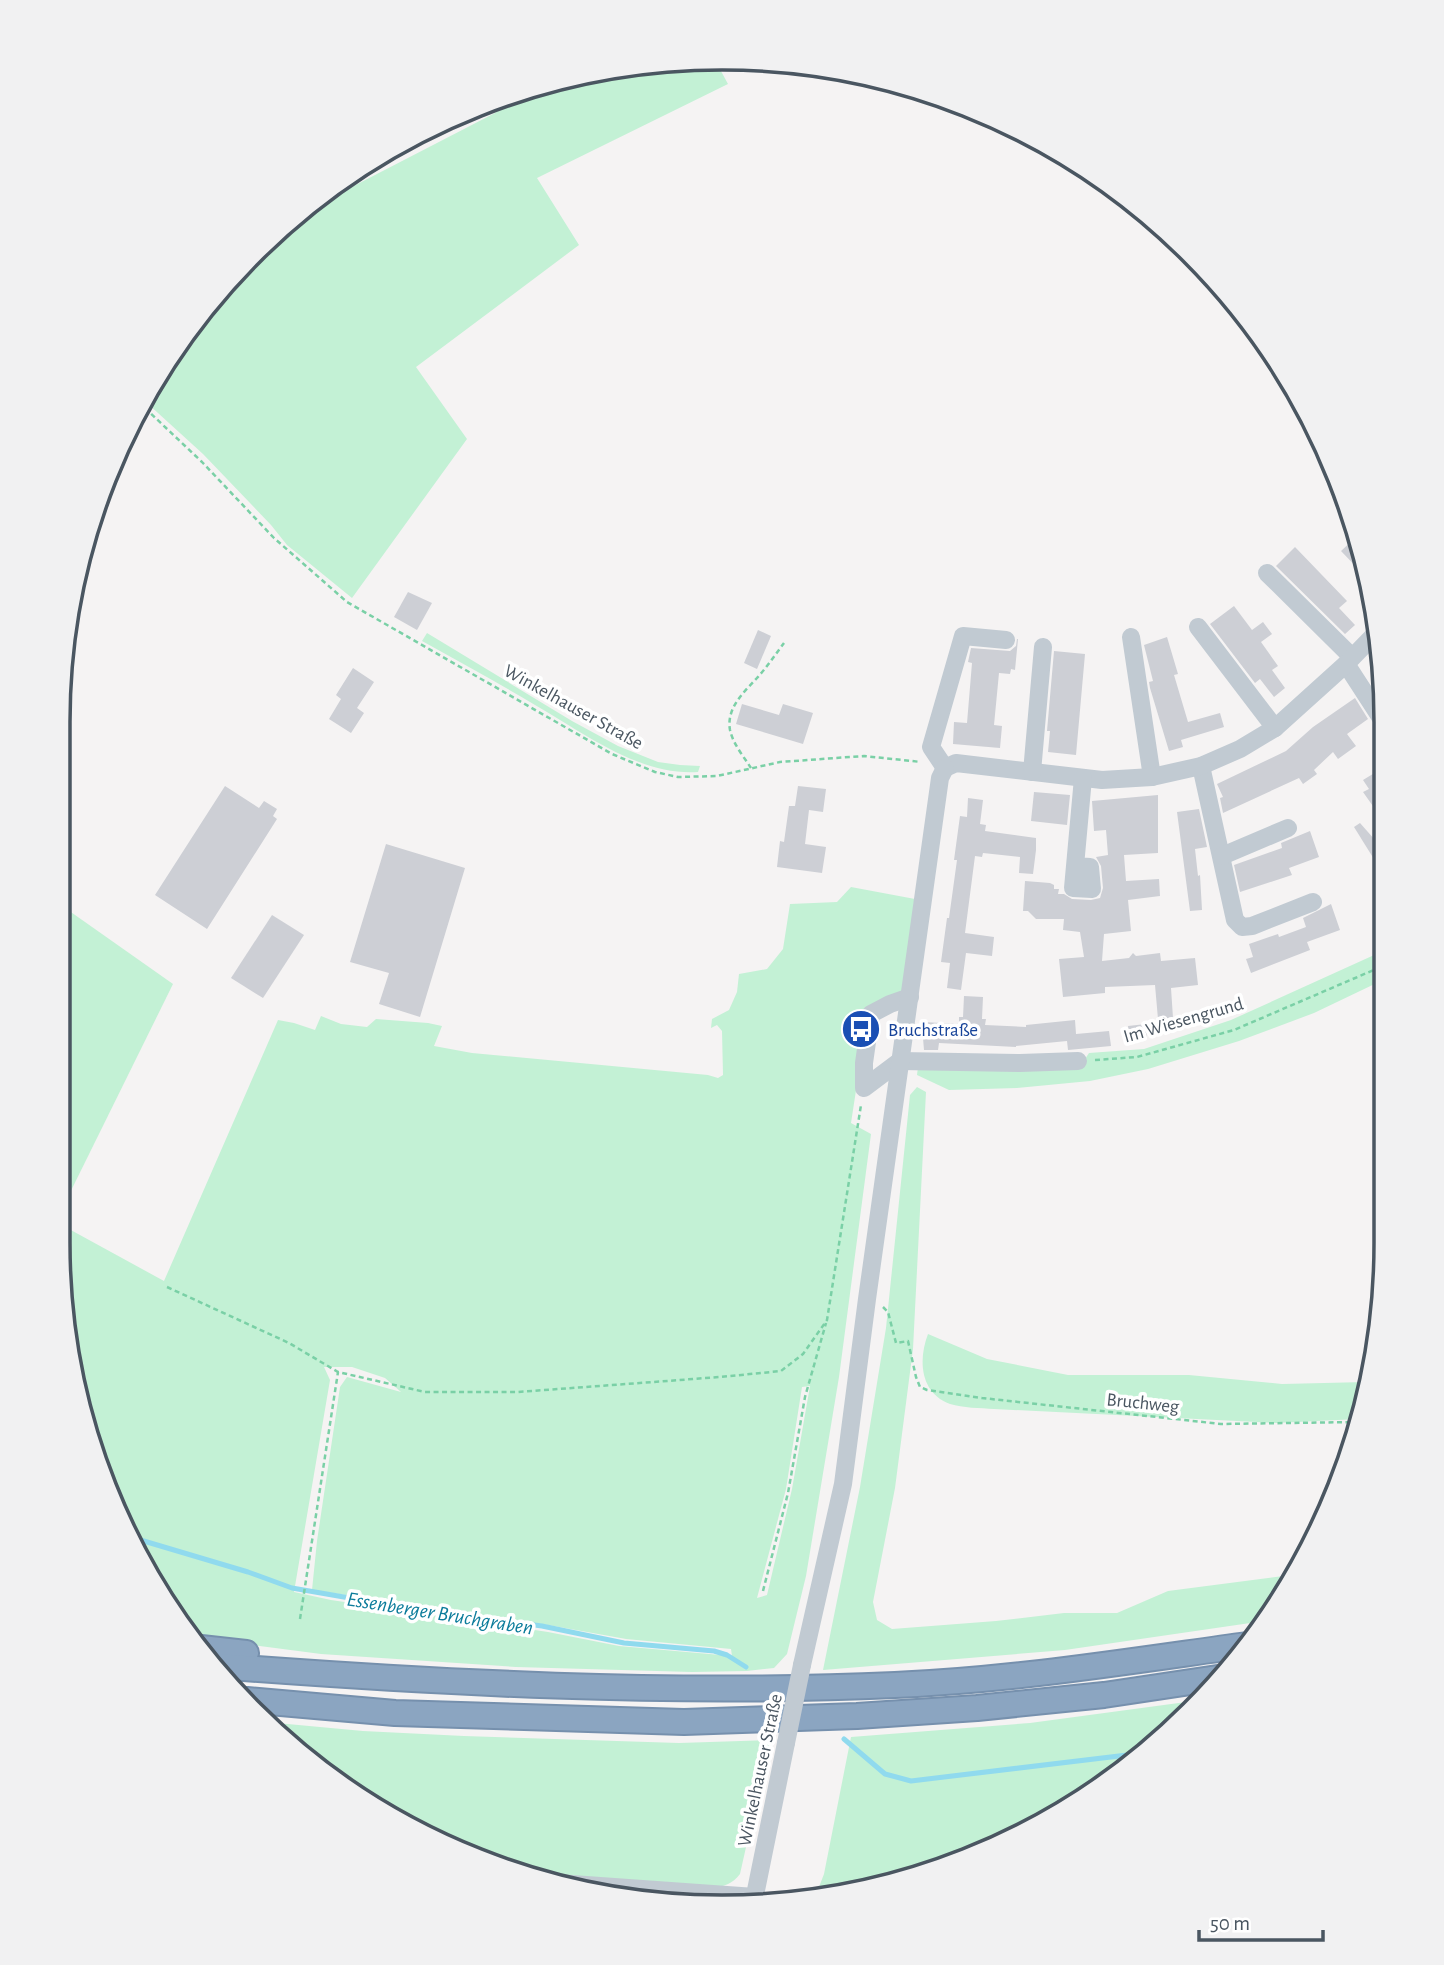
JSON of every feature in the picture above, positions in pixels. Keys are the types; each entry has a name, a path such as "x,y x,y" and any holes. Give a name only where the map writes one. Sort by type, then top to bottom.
{"highway":[{"path":"227,1667 572,1687 754,1688 895,1685 1028,1675 1233,1647"},
{"path":"213,1649 275,1657 310,1673"},
{"path":"258,1701 395,1713 684,1722 857,1716 977,1708 1104,1695 1206,1680"}],"street":[{"path":"1267,573 1349,660 1374,705"},
{"path":"1198,627 1275,728"},
{"path":"945,768 932,747 963,636 1006,640"},
{"path":"1131,637 1152,777"},
{"path":"867,1299 940,778 945,768 956,764 1102,780 1152,777 1201,766 1241,749 1275,728 1368,641"},
{"path":"1032,772 1043,647"},
{"path":"1201,766 1235,920 1242,927 1252,926 1313,902"},
{"path":"1075,866 1083,778"},
{"path":"1222,856 1287,828"},
{"path":"864,1088 864,1063 871,1014 910,997"},
{"path":"864,1088 900,1061 1078,1061"},
{"name":"Winkelhauser Straße","path":"756,1894 804,1656 843,1484 867,1299"},
{"path":"637,1889 713,1895"}],"path":[{"name":"Winkelhauser Straße","path":"149,412 202,462 274,538 347,602 612,754 655,772 678,777 717,776 780,762 864,756 912,760 945,768"},
{"path":"751,768 733,739 730,727 733,710 740,696 784,643"},
{"name":"Im Wiesengrund","path":"1078,1061 1137,1057 1234,1030 1374,970"},
{"path":"763,1591 788,1493 805,1397 827,1320 864,1088"},
{"path":"167,1287 289,1343 338,1372 425,1392 518,1392 781,1371 803,1354 827,1320"},
{"name":"Bruchweg","path":"867,1299 888,1311 897,1343 908,1341 916,1377 920,1387 927,1390 1221,1424 1349,1422"},
{"path":"300,1619 338,1372"}],"green space":[{"path":"720,70 728,84 537,178 579,245 416,367 467,439 352,598 287,545 203,454 151,407 205,325 261,261 292,232 346,190 495,113 553,92 637,76"},
{"path":"427,633 618,746 658,762 700,766 698,772 655,767 633,760 593,740 422,641"},
{"path":"851,887 915,899 903,992 868,1012 851,1123 871,1134 839,1377 806,1576 787,1654 774,1668 747,1671 516,1667 321,1654 202,1636 157,1569 137,1531 105,1453 92,1412 76,1328 71,1286 70,1230 164,1281 278,1020 315,1030 321,1016 341,1024 367,1027 376,1019 428,1023 442,1026 434,1046 472,1053 718,1078 723,1075 722,1031 717,1025 711,1028 712,1019 729,1010 737,992 739,974 767,969 783,949 790,904 837,902","holes":["324,1367 352,1367 385,1378 401,1392 347,1377 340,1387 312,1590 626,1639 731,1649 732,1656 619,1646 548,1632 331,1600 294,1592 330,1380","810,1386 792,1489 767,1595 757,1598 786,1489 802,1387"]},
{"path":"70,911 173,984 70,1193"},
{"path":"1374,955 1374,984 1314,1013 1239,1041 1148,1069 1090,1081 1017,1088 949,1090 917,1075 918,1067 1081,1065 1089,1053 1144,1049 1231,1020"},
{"path":"917,1087 926,1092 913,1349 895,1488 873,1602 877,1620 892,1629 1064,1613 1117,1613 1168,1591 1283,1576 1251,1623 1065,1650 823,1670 860,1487 886,1328 910,1095"},
{"path":"928,1334 987,1359 1068,1375 1189,1375 1282,1384 1358,1382 1350,1419 1276,1423 966,1407 950,1404 932,1392 924,1375"},
{"path":"1185,1702 1119,1760 1048,1808 1010,1828 972,1845 891,1873 819,1887 824,1874 851,1737 1030,1723"},
{"path":"282,1723 464,1736 679,1743 770,1740 740,1874 734,1880 714,1888 553,1873 472,1845 434,1828 360,1785"}],"building":[{"path":"1349,544 1355,565 1341,551"},
{"path":"1295,547 1347,601 1339,608 1355,625 1345,634 1276,566"},
{"path":"408,592 432,603 417,630 394,617"},
{"path":"1234,606 1252,630 1263,622 1272,634 1261,642 1278,666 1272,670 1285,688 1274,697 1260,679 1255,683 1210,624"},
{"path":"758,630 771,636 757,669 744,663"},
{"path":"1167,637 1178,674 1174,675 1188,722 1220,713 1224,727 1181,740 1183,747 1169,751 1150,688 1149,682 1153,681 1144,645"},
{"path":"1017,639 1015,670 1011,669 1010,674 999,673 994,725 1002,726 1000,748 953,744 954,722 967,723 972,663 968,662 971,648 1010,651 1016,646"},
{"path":"1054,651 1085,654 1076,755 1048,752 1050,731 1047,731"},
{"path":"353,668 374,682 357,708 364,713 351,733 329,719 341,699 336,695"},
{"path":"1355,698 1368,719 1347,734 1356,746 1338,759 1333,752 1314,770 1317,774 1303,784 1299,778 1223,813 1220,798 1223,797 1217,784 1286,751 1313,727"},
{"path":"742,704 779,715 783,704 813,713 803,744 736,724"},
{"path":"1374,773 1374,808 1363,792 1369,789 1363,780"},
{"path":"225,786 259,808 264,801 277,809 273,816 277,819 207,929 155,895"},
{"path":"798,786 826,789 823,812 809,810 805,844 826,847 822,873 777,867 789,806 795,806"},
{"path":"1034,792 1070,795 1067,825 1031,821"},
{"path":"1158,795 1158,853 1124,855 1126,881 1159,879 1160,896 1128,900 1131,931 1104,934 1102,961 1129,958 1133,953 1136,956 1160,953 1161,961 1195,958 1198,985 1171,988 1173,1018 1158,1019 1155,985 1105,987 1105,993 1063,997 1059,959 1084,957 1080,932 1063,930 1064,919 1036,919 1028,911 1023,911 1025,881 1050,883 1054,885 1054,889 1059,889 1058,894 1072,899 1100,898 1103,888 1101,866 1096,857 1108,855 1106,830 1094,831 1092,801"},
{"path":"968,798 983,800 980,824 986,825 985,831 1036,838 1036,850 1033,874 1019,873 1020,857 983,853 982,857 975,856 965,933 994,937 992,956 966,953 961,990 947,988 950,963 941,962 957,860 954,860 960,816 967,817"},
{"path":"1199,809 1207,847 1195,849 1202,910 1190,911 1177,812"},
{"path":"1360,823 1374,839 1374,859 1354,827"},
{"path":"1310,831 1319,857 1289,868 1292,875 1240,892 1234,865 1282,848 1281,843"},
{"path":"386,844 465,868 420,1017 379,1004 389,973 350,962"},
{"path":"1331,904 1340,930 1307,942 1310,950 1251,973 1246,959 1253,957 1249,944 1306,927 1303,918"},
{"path":"272,915 304,935 263,998 231,978"},
{"path":"964,996 983,997 982,1019 986,1019 985,1025 1026,1027 1075,1020 1076,1034 1109,1031 1111,1046 1068,1050 1067,1041 1016,1047 939,1043 938,1050 924,1050 923,1022 959,1024 959,1017 963,1017"},
{"path":"1146,1024 1147,1039 1130,1041 1128,1026"}],"waterway":[{"name":"Essenberger Bruchgraben","path":"142,1540 292,1588 413,1609 542,1626 624,1643 714,1651 727,1655 746,1667"},
{"name":"Essenberger Bruchgraben","path":"844,1739 885,1774 911,1781 1125,1755"}],"place":[{"name":"Bruchstraße","path":"861,1029"}]}
